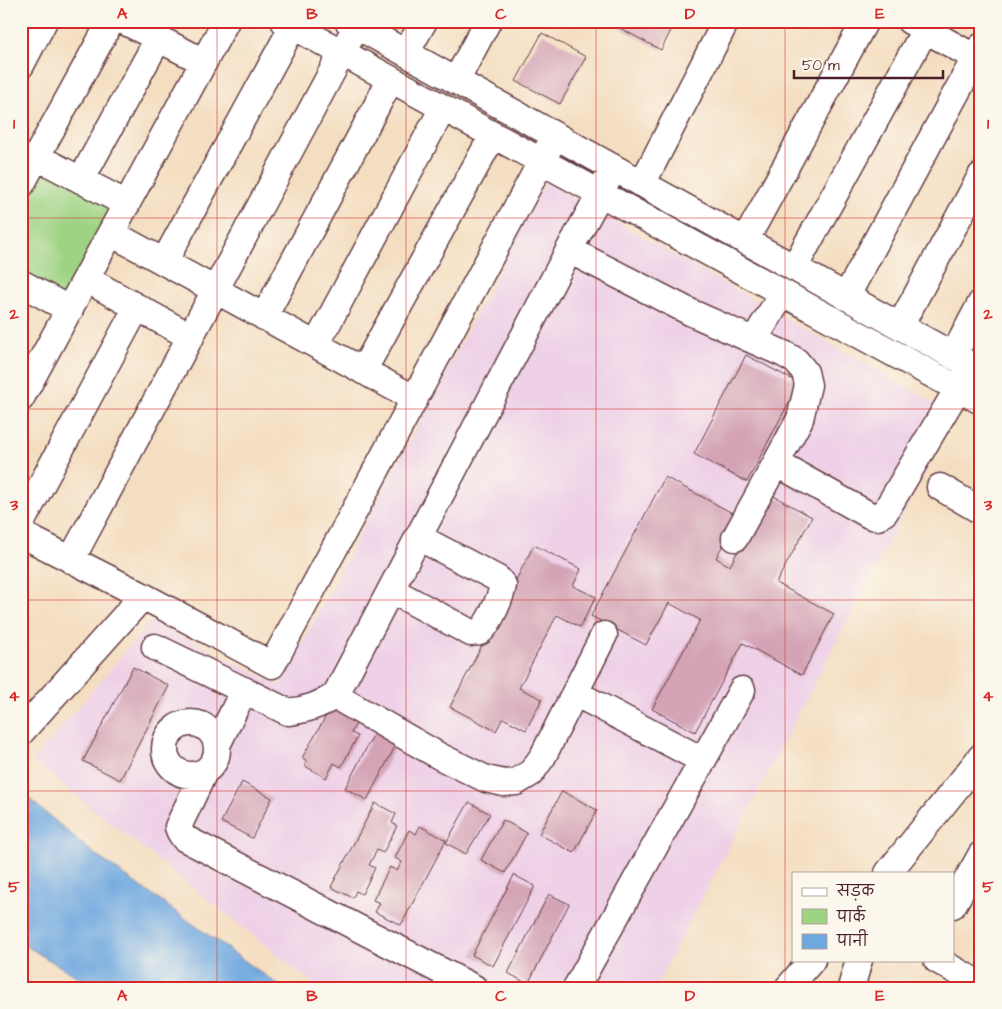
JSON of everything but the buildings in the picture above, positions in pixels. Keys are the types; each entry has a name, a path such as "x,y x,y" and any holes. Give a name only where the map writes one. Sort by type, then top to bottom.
{"street":[{"path":"21,65 44,21"},
{"path":"22,183 111,21"},
{"path":"124,21 204,62"},
{"path":"21,398 226,21"},
{"path":"406,53 424,21"},
{"path":"456,81 488,21"},
{"path":"642,184 726,21"},
{"path":"746,241 865,21"},
{"path":"71,560 342,53 354,23 968,364"},
{"path":"164,262 289,24 981,401"},
{"path":"794,268 917,26 979,55 846,297"},
{"path":"82,180 158,39"},
{"path":"264,317 391,79"},
{"path":"316,345 443,108"},
{"path":"363,371 503,140 526,120"},
{"path":"21,534 272,665 555,136"},
{"path":"37,157 127,204"},
{"path":"155,647 288,712 317,706 335,696 614,168"},
{"path":"900,326 981,176"},
{"path":"696,246 709,221"},
{"path":"111,233 414,399"},
{"path":"569,250 692,313 796,361 805,372 808,384 800,419 735,538"},
{"path":"86,279 191,337"},
{"path":"23,288 70,310"},
{"path":"754,340 783,293"},
{"path":"776,463 871,516 878,517 885,512 958,388 968,364 981,303"},
{"path":"21,523 137,307"},
{"path":"940,487 981,511"},
{"path":"391,590 471,632 480,632 486,625 502,592 503,585 498,579 418,537"},
{"path":"21,732 143,596"},
{"path":"335,696 441,757 486,779 504,783 516,782 531,773 543,756 604,635"},
{"path":"244,690 217,745 215,760 204,772 178,826 184,838 474,988"},
{"path":"576,988 742,690"},
{"path":"574,693 702,760"},
{"path":"204,772 191,776 177,772 172,768 168,762 165,749 168,736 179,725 195,723 209,730 217,745"},
{"path":"889,872 981,757"},
{"path":"954,902 981,855"},
{"path":"788,988 810,962"},
{"path":"850,988 858,962"},
{"path":"941,962 981,985"}],"shaded area":[{"path":"546,182 955,415 655,988 319,988 33,761 151,621 280,685"}],"green space":[{"path":"39,163 120,207 67,306 21,281 21,197"}],"water":[{"path":"21,792 93,853 283,988 96,988 21,943"}]}
